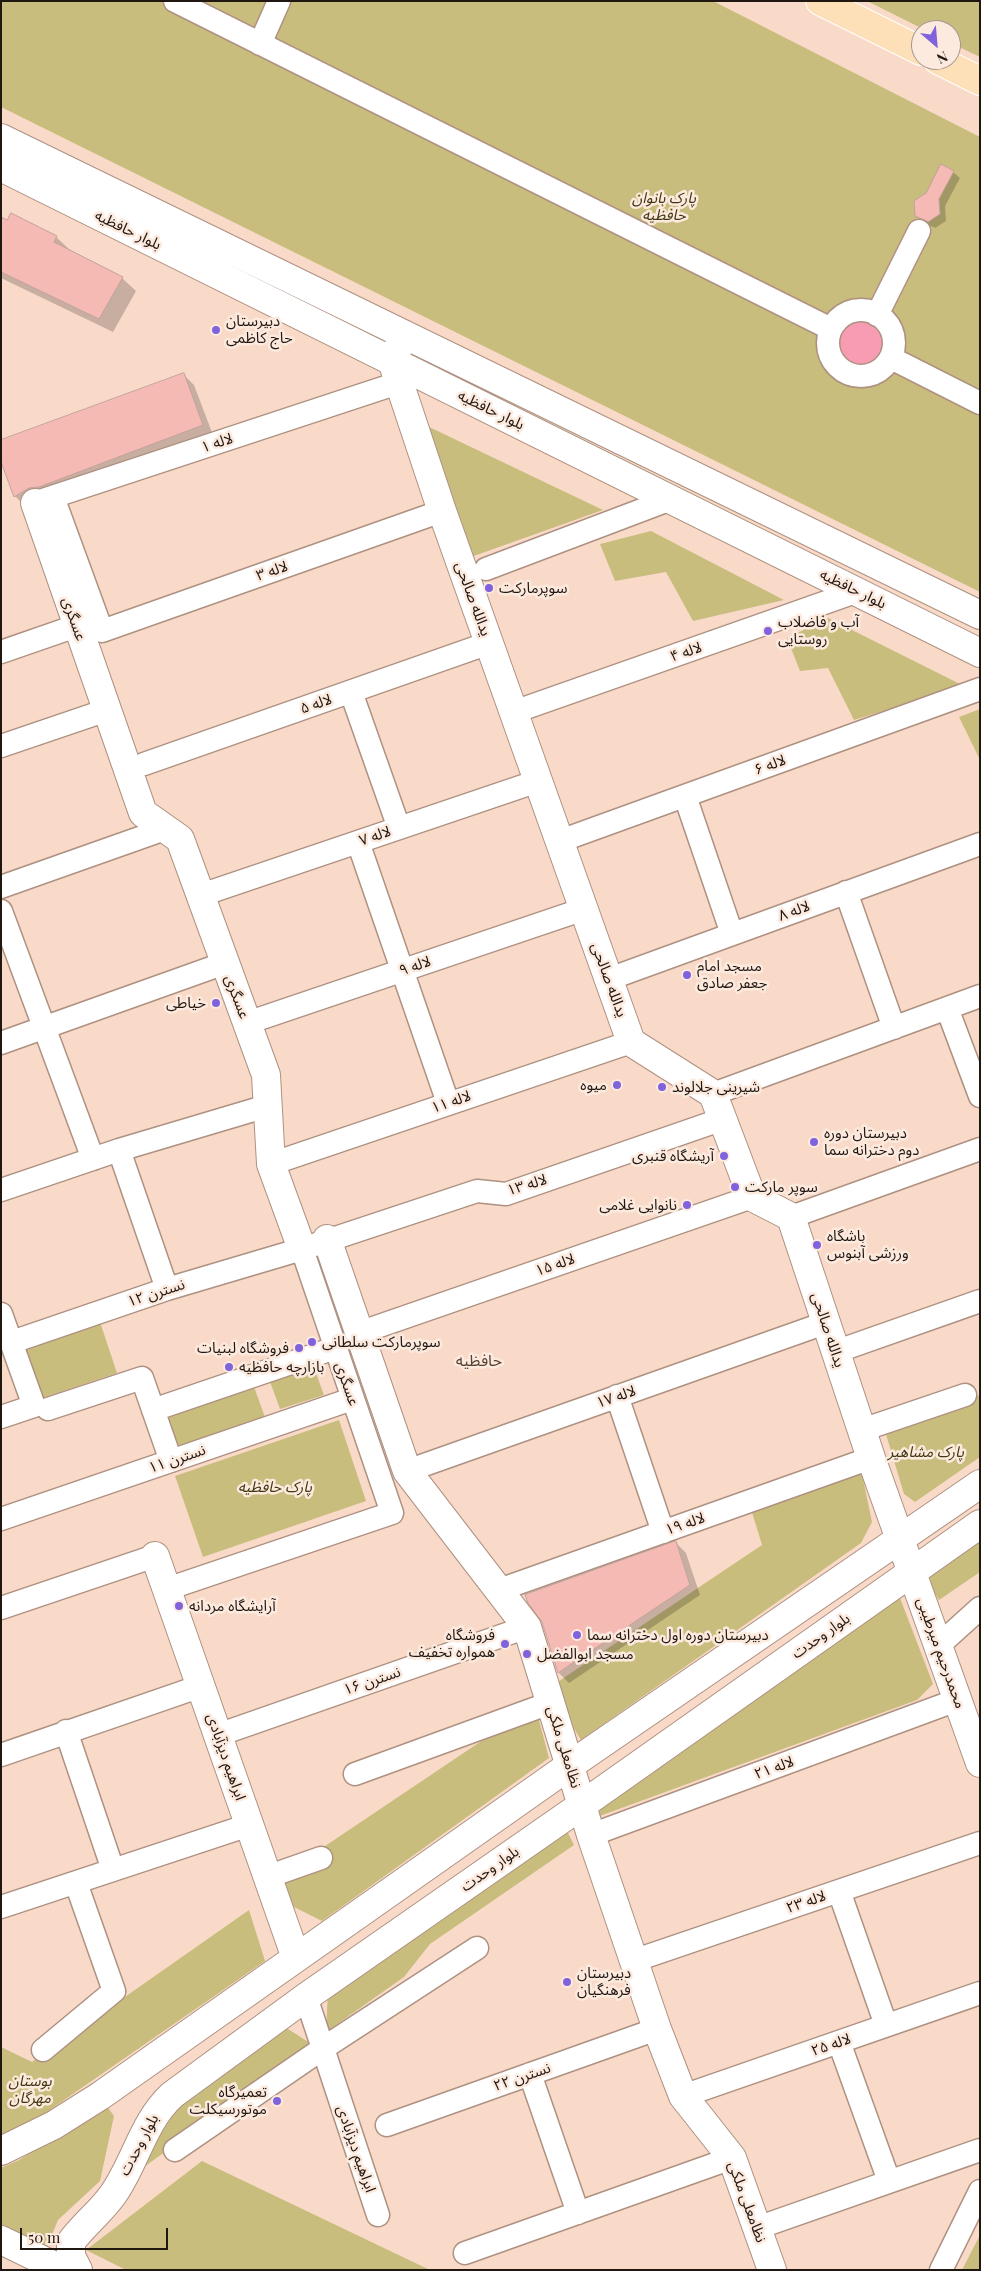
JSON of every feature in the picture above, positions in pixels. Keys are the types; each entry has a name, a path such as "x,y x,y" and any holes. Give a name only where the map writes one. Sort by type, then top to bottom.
{"main road":[{"path":"820,1 911,47"},
{"path":"958,70 980,81"}],"street":[{"path":"175,1 831,328"},
{"path":"260,44 279,1"},
{"name":"بلوار حافظیه","path":"1,138 980,615"},
{"name":"بلوار حافظیه","path":"1,167 395,372 671,499 980,653"},
{"path":"877,315 919,231"},
{"path":"859,310 870,311 877,315 888,325 893,336 894,347 891,358 884,368 874,374 862,377 851,376 832,362 827,340 831,328 838,319 847,313 859,310"},
{"path":"395,372 404,335"},
{"path":"891,358 980,403"},
{"name":"لاله ۱","path":"44,500 395,372"},
{"name":"یدالله صالحی","path":"395,372 442,511 631,1042"},
{"path":"486,570 671,499"},
{"name":"عسگری","path":"44,500 89,629 107,710 143,813 180,839 266,1075 270,1164 302,1249 392,1513 166,1589"},
{"name":"لاله ۳","path":"1,652 89,629 442,511"},
{"name":"لاله ۴","path":"514,712 858,591"},
{"name":"لاله ۵","path":"144,764 489,644"},
{"name":"لاله ۶","path":"560,841 980,690"},
{"path":"351,692 399,828"},
{"path":"1,746 107,710"},
{"name":"لاله ۷","path":"213,891 538,781"},
{"path":"685,796 732,934"},
{"path":"1,887 165,830"},
{"path":"358,842 448,1103"},
{"name":"لاله ۸","path":"609,979 980,844"},
{"path":"846,892 894,1028"},
{"name":"لاله ۹","path":"247,1023 584,909"},
{"path":"1,911 93,1159"},
{"path":"1,1043 225,963"},
{"path":"713,1094 980,996"},
{"path":"947,1008 980,1096"},
{"path":"631,1042 713,1094 752,1198 791,1217 980,1149"},
{"name":"لاله ۱۱","path":"270,1164 631,1042"},
{"path":"1,1190 119,1150 267,1106"},
{"name":"لاله ۱۳","path":"302,1249 327,1239 477,1191 506,1194 722,1119"},
{"path":"119,1150 167,1289"},
{"name":"لاله ۱۵","path":"359,1333 752,1198"},
{"name":"یدالله صالحی","path":"791,1217 825,1323 900,1539"},
{"name":"نظامعلی ملکی","path":"327,1239 408,1471 527,1627 569,1766 657,2029 683,2096 732,2158 772,2270"},
{"name":"نسترن ۱۲","path":"12,1342 167,1289 302,1249"},
{"path":"835,1352 980,1301"},
{"path":"1,1314 41,1407"},
{"name":"لاله ۱۷","path":"408,1471 825,1323"},
{"path":"153,1410 335,1348"},
{"path":"344,1376 371,1366"},
{"path":"1,1417 142,1378 171,1461"},
{"path":"862,1430 965,1395"},
{"path":"617,1396 663,1532"},
{"name":"نسترن ۱۱","path":"1,1519 352,1399"},
{"name":"لاله ۱۹","path":"499,1590 871,1458"},
{"path":"1,2151 54,2125 100,2096 569,1766 980,1484"},
{"name":"بلوار وحدت","path":"78,2270 71,2256 71,2242 114,2193 144,2130 161,2105 172,2095 306,1997 980,1524"},
{"name":"محمدرحیم میرطیبی","path":"900,1539 980,1763"},
{"path":"1,1608 155,1556"},
{"name":"ابراهیم دیزآبادی","path":"155,1556 296,1958"},
{"path":"938,1646 980,1608"},
{"name":"نسترن ۱۶","path":"218,1735 527,1627"},
{"path":"938,1646 980,1631"},
{"path":"1,1755 201,1686"},
{"name":"لاله ۲۱","path":"592,1836 957,1700"},
{"path":"355,1774 550,1703"},
{"path":"66,1732 113,1870"},
{"path":"1,1907 249,1824"},
{"name":"لاله ۲۳","path":"633,1961 980,1843"},
{"path":"267,1877 321,1858"},
{"path":"43,2050 114,1991 76,1882"},
{"path":"839,1891 886,2026"},
{"path":"175,2150 322,2049 477,1948"},
{"name":"لاله ۲۵","path":"683,2096 980,1993"},
{"name":"ابراهیم دیزآبادی","path":"306,1997 378,2214"},
{"name":"نسترن ۲۲","path":"386,2125 657,2029"},
{"path":"839,2042 889,2181"},
{"path":"530,2074 578,2213"},
{"path":"757,2228 980,2150"},
{"path":"465,2253 732,2158"},
{"path":"941,2270 980,2191"},
{"path":"1,2240 62,2270"}],"green space":[{"name":"پارک بانوان حافظیه","path":"1,1 713,1 980,137 980,592 1,107"},
{"path":"867,1 980,1 980,57 961,48 961,20 911,20 911,23"},
{"path":"425,425 603,510 471,557"},
{"path":"651,531 784,600 693,621 666,572 615,581 600,544"},
{"path":"828,618 964,686 854,720 828,668 800,671 787,638"},
{"path":"980,709 980,760 959,717"},
{"path":"99,1319 117,1373 36,1400 18,1347"},
{"path":"313,1365 324,1395 280,1409 269,1379"},
{"path":"253,1384 266,1420 177,1450 164,1414"},
{"name":"پارک مشاهیر","path":"980,1395 980,1457 915,1502 904,1494 885,1431"},
{"name":"پارک حافظیه","path":"339,1420 366,1501 203,1557 175,1476"},
{"path":"862,1474 872,1522 861,1543 581,1740 571,1724 559,1681 762,1545 751,1509"},
{"path":"980,1534 980,1572 939,1600 928,1582 938,1563"},
{"path":"900,1598 933,1684 917,1700 597,1817 609,1792"},
{"path":"535,1705 549,1758 322,1921 288,1904 279,1877"},
{"path":"553,1832 568,1833 574,1845 430,1944 404,1977 326,2032 328,1991"},
{"name":"بوستان مهرگان","path":"249,1910 265,1961 15,2134 1,2139 1,2047 32,2062"},
{"path":"285,2027 313,2045 144,2167 161,2126 177,2103"},
{"path":"106,2105 114,2116 100,2181 58,2220 47,2247 1,2225 1,2168 19,2160"},
{"path":"202,2161 430,2270 126,2270 86,2250"},
{"path":"980,2235 980,2270 962,2270"}],"shaded area":[{"path":"861,321 874,325 880,331 884,344 880,357 874,363 861,367 848,363 842,357 838,344 842,331 848,325"}],"building":[{"path":"941,164 954,171 939,199 940,214 928,222 915,216 914,201 926,193"},
{"path":"11,213 57,236 54,242 123,277 99,319 1,272 1,217 7,220"},
{"path":"184,373 203,425 39,487 29,488 14,497 1,462 1,440"},
{"name":"دبیرستان دوره اول دخترانه سما","path":"676,1541 690,1585 558,1673 542,1622 528,1603 525,1595"}],"place":[{"name":"دبیرستان حاج کاظمی","path":"216,330"},
{"name":"سوپرمارکت","path":"489,588"},
{"name":"آب و فاضلاب روستایی","path":"768,631"},
{"name":"مسجد امام جعفر صادق","path":"687,975"},
{"name":"خیاطی","path":"216,1003"},
{"name":"میوه","path":"617,1085"},
{"name":"شیرینی جلالوند","path":"662,1087"},
{"name":"دبیرستان دوره دوم دخترانه سما","path":"814,1142"},
{"name":"آریشگاه قنبری","path":"724,1156"},
{"name":"سوپر مارکت","path":"735,1187"},
{"name":"نانوایی غلامی","path":"687,1205"},
{"name":"باشگاه ورزشی آبنوس","path":"817,1245"},
{"name":"سوپرمارکت سلطانی","path":"312,1342"},
{"name":"فروشگاه لبنیات","path":"299,1348"},
{"name":"بازارچه حافظیه","path":"229,1367"},
{"name":"آرایشگاه مردانه","path":"179,1606"},
{"name":"دبیرستان دوره اول دخترانه سما","path":"577,1635"},
{"name":"فروشگاه همواره تخفیف","path":"505,1644"},
{"name":"مسجد ابوالفضل","path":"527,1654"},
{"name":"دبیرستان فرهنگیان","path":"567,1982"},
{"name":"تعمیرگاه موتورسیکلت","path":"277,2101"}],"district":[{"name":"حافظیه","path":"479,1361"}]}
